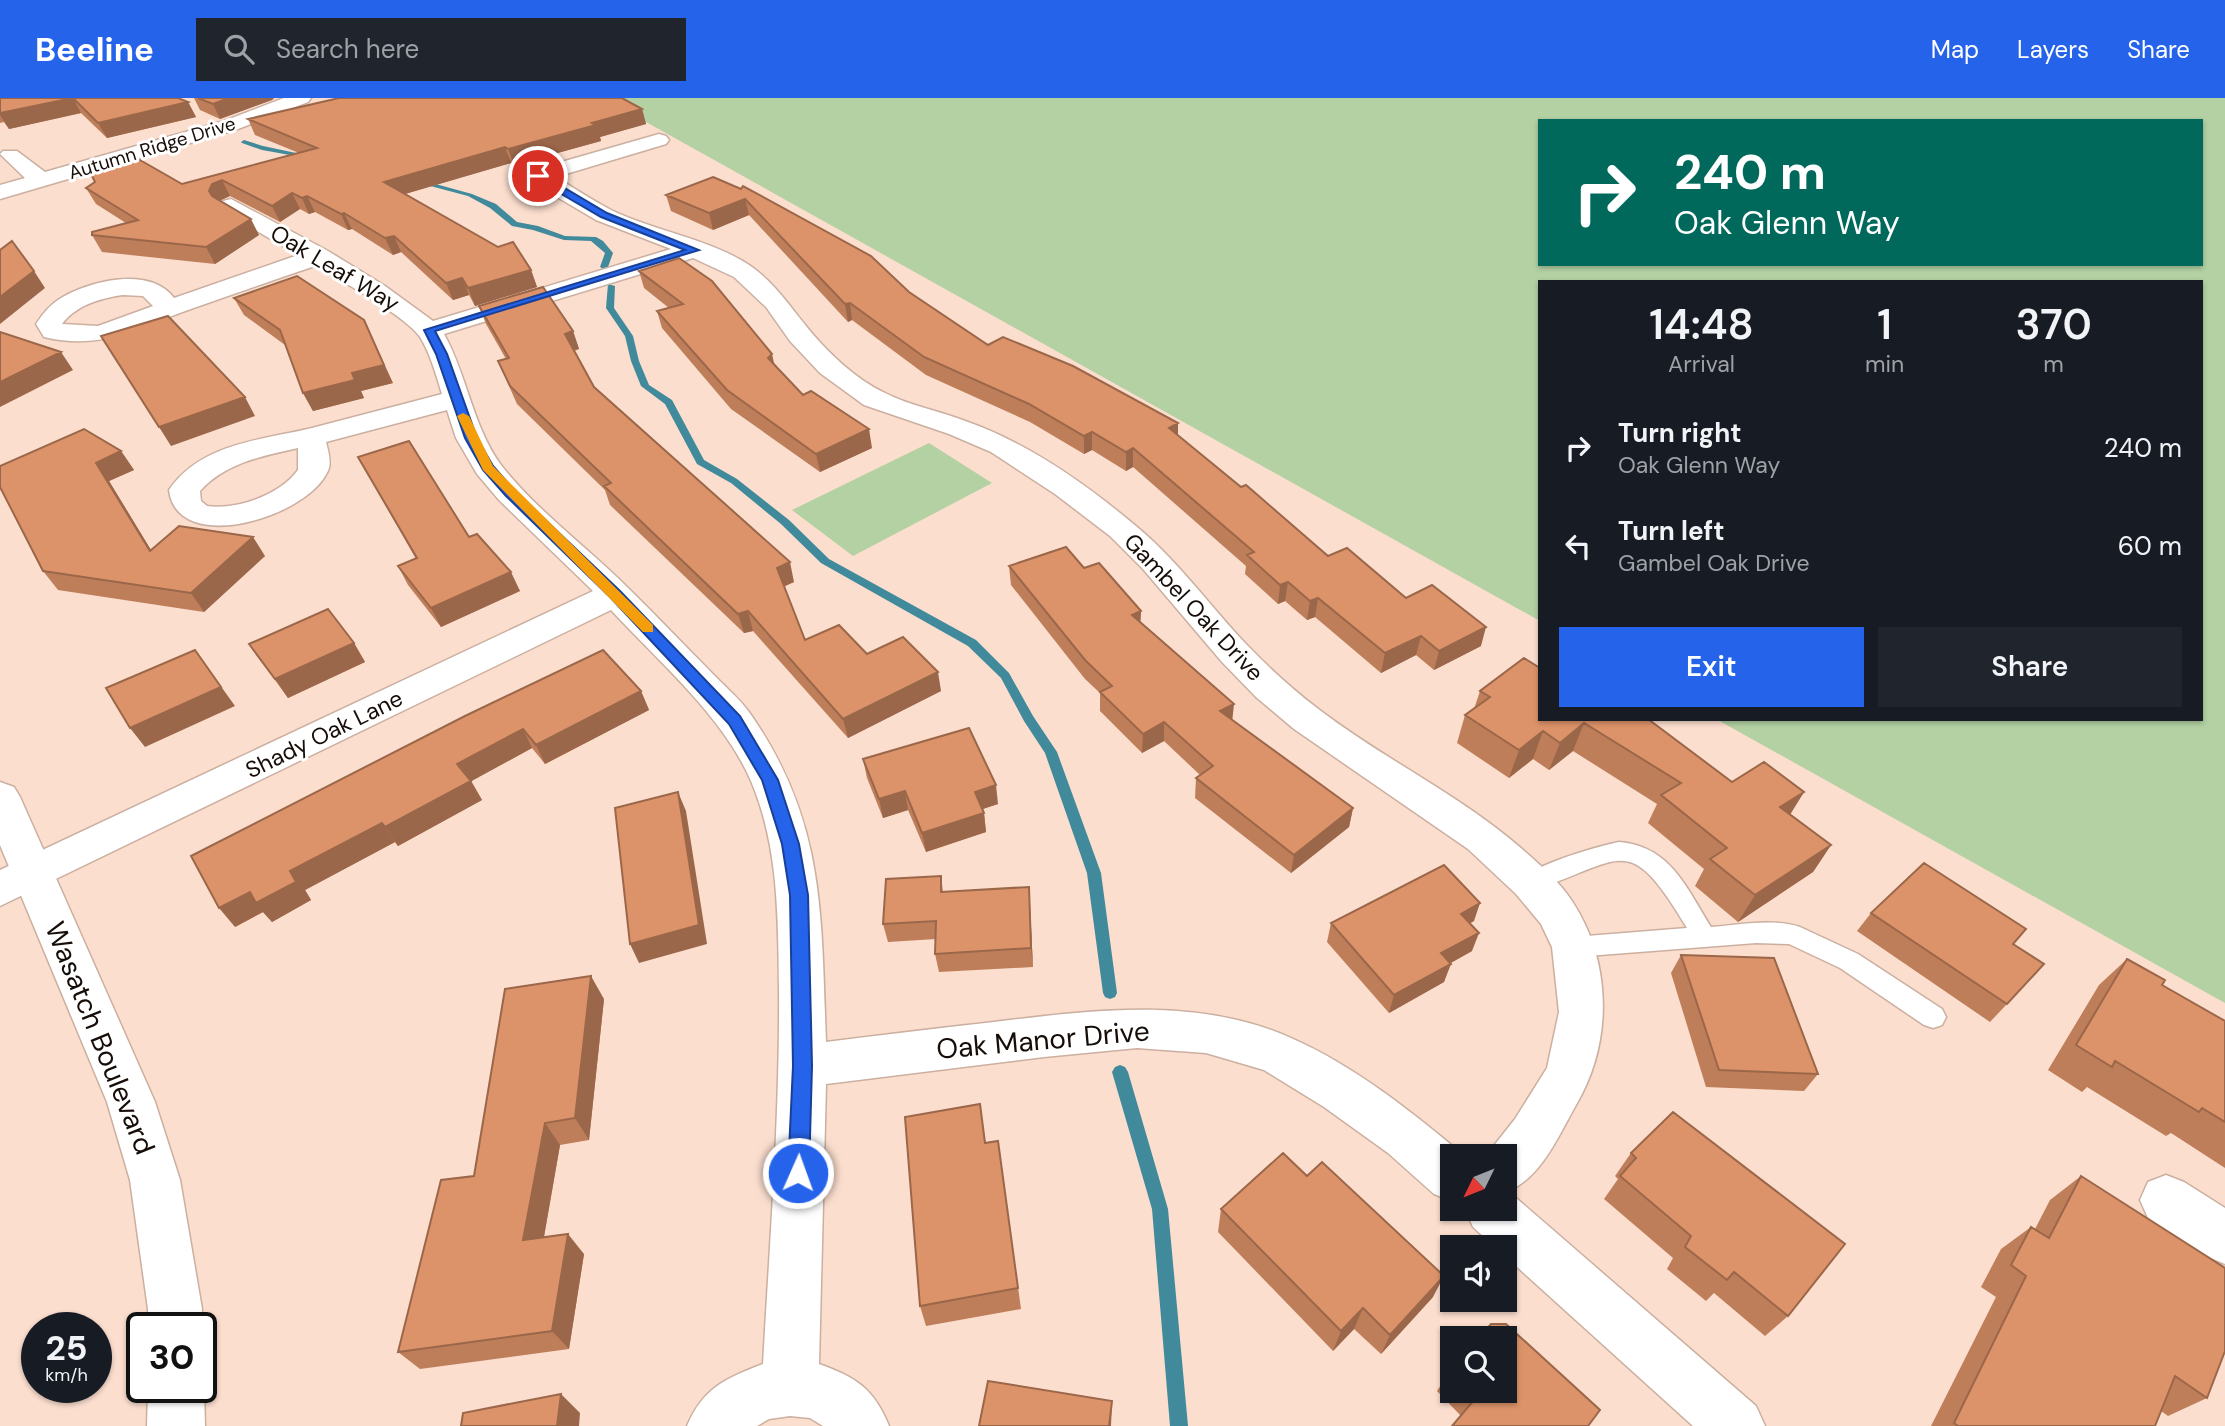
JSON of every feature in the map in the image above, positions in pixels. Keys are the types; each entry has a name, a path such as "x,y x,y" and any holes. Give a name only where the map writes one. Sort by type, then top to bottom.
{"street":[{"name":"Autumn Ridge Drive","path":"0,192 231,125 301,98"},
{"name":"Gambel Oak Drive","path":"659,140 538,176 604,215 743,272 760,285 799,335 830,367 874,399 1001,446 1066,488 1121,529 1155,562 1234,654 1269,688 1307,720 1482,838 1531,882 1556,912 1574,947 1582,1012 1569,1074 1532,1135 1517,1153"},
{"name":"Autumn Ridge Drive","path":"10,155 42,181"},
{"name":"Oak Leaf Way","path":"231,206 376,290 429,330 442,354 471,438 488,468 510,493 615,594 735,720 770,780 791,844 799,895 803,1066 790,1386"},
{"path":"429,330 694,250"},
{"path":"167,309 320,256"},
{"path":"310,437 456,399"},
{"name":"Shady Oak Lane","path":"16,881 615,594"},
{"name":"Wasatch Boulevard","path":"0,797 16,881 131,1102 155,1180 175,1312"},
{"name":"Oak Manor Drive","path":"803,1066 1124,1029 1206,1032 1276,1053 1341,1091 1405,1137 1440,1167"},
{"path":"2166,1200 2225,1238"},
{"path":"1506,1222 1736,1426"},
{"path":"716,1426 722,1418 755,1395 790,1386 824,1391 852,1411 860,1426"},
{"path":"176,1403 176,1426"}],"lane":[{"path":"1531,882 1598,853 1626,849 1643,853 1656,862 1675,886 1705,938"},
{"path":"1574,947 1756,933 1792,934 1849,961 1933,1017"}],"green space":[{"path":"603,98 2225,98 2225,1003 1720,721 2203,721 2203,280 1538,280 1538,620"},
{"path":"929,443 992,483 853,556 792,510"}],"building":[{"path":"0,98 73,98 0,113"},
{"path":"73,98 178,98 188,102 98,123"},
{"path":"198,98 229,98 213,104"},
{"path":"339,98 622,98 642,109 592,123 596,125 508,149 505,147 384,182 498,247 513,242 531,270 468,288 462,278 446,283 394,236 385,238 344,213 341,214 307,196 302,198 292,193 272,206 222,180 212,184 209,191 212,196 251,219 206,247 92,235 92,232 138,220 86,188 95,182 91,174 140,160 182,184 317,148 248,119"},
{"path":"713,177 741,189 743,186 871,256 909,292 988,345 1003,337 1073,366 1178,423 1169,428 1241,487 1246,485 1328,556 1347,548 1406,598 1432,585 1486,627 1439,651 1421,636 1385,653 1318,598 1310,601 1288,582 1280,585 1247,555 1254,552 1133,448 1126,452 1092,432 1084,436 1029,404 924,357 850,303 845,304 745,199 709,213 666,195"},
{"path":"12,241 34,271 0,297 0,250"},
{"path":"679,258 712,281 772,354 768,358 803,395 811,391 869,429 816,454 727,390 657,311 683,304 639,271"},
{"path":"297,276 364,320 384,365 352,373 355,380 303,393 280,330 234,298"},
{"path":"543,287 573,331 565,334 594,387 790,562 777,568 805,640 839,625 867,654 903,637 938,672 843,719 748,611 738,614 604,486 611,483 510,386 498,361 509,358 479,306"},
{"path":"168,316 245,397 159,427 101,336"},
{"path":"0,332 61,352 0,382"},
{"path":"84,429 121,451 96,463 150,551 179,526 253,537 191,593 43,571 0,487 0,466"},
{"path":"409,441 469,537 477,534 511,572 431,608 398,566 417,558 358,457"},
{"path":"1066,547 1084,568 1099,563 1141,611 1132,615 1234,704 1220,711 1353,808 1294,855 1196,778 1213,766 1164,722 1143,734 1100,692 1112,686 1085,660 1009,566"},
{"path":"328,609 354,643 275,679 249,644"},
{"path":"195,650 221,687 130,728 106,688"},
{"path":"603,650 641,691 536,745 523,729 457,764 471,781 385,827 382,823 290,871 296,882 256,903 250,892 219,908 191,856 465,716"},
{"path":"1524,658 1538,667 1538,721 1651,721 1732,782 1764,762 1804,792 1780,807 1831,845 1755,895 1710,859 1727,848 1661,795 1681,783 1584,723 1560,743 1543,731 1519,750 1465,715 1490,697 1480,691"},
{"path":"969,728 996,785 975,792 984,813 922,833 905,791 879,799 863,759"},
{"path":"678,792 699,925 630,944 615,808"},
{"path":"1924,863 2026,929 2013,944 2044,964 2007,1004 1871,913"},
{"path":"1444,865 1480,903 1461,914 1479,933 1441,953 1451,964 1394,995 1331,923"},
{"path":"941,876 941,892 1029,887 1031,948 935,954 936,921 883,924 886,879"},
{"path":"1681,955 1774,958 1818,1074 1719,1070"},
{"path":"2127,959 2165,980 2162,985 2225,1021 2225,1122 2202,1108 2199,1112 2115,1061 2112,1067 2076,1045"},
{"path":"591,976 575,1118 545,1123 523,1240 568,1234 552,1331 398,1352 441,1180 474,1176 505,989"},
{"path":"980,1104 985,1143 998,1141 1018,1288 920,1306 905,1117"},
{"path":"1673,1112 1845,1244 1788,1316 1734,1272 1727,1280 1685,1247 1691,1236 1620,1176 1636,1158 1631,1153"},
{"path":"1283,1153 1307,1176 1322,1162 1440,1272 1440,1280 1390,1335 1363,1308 1341,1331 1221,1209"},
{"path":"2081,1176 2225,1268 2225,1351 2207,1398 2175,1376 2155,1426 1958,1426 1954,1423 2026,1276 2011,1265 2031,1227 2049,1238"},
{"path":"1506,1324 1508,1326 1489,1326"},
{"path":"1517,1334 1600,1410 1588,1426 1452,1426 1472,1403 1517,1403"},
{"path":"988,1381 1112,1401 1109,1426 979,1426"},
{"path":"561,1394 557,1426 461,1426 463,1413"}],"waterway":[{"path":"244,142 312,157"},
{"path":"421,182 470,195 493,206 515,224 564,238 593,239 609,253 604,267"},
{"path":"611,286 610,308 629,336 645,386 669,402 700,462 734,481 785,522 825,561 972,643 1005,676 1051,752 1094,873 1110,993"},
{"path":"1120,1072 1160,1209 1179,1426"}],"slow traffic":[{"path":"463,416 471,438 488,468 648,629"}],"route":[{"path":"538,176 604,215 694,250 429,330 442,354 471,438 488,468 510,493 615,594 735,720 770,780 791,844 799,895 803,1066 798,1173"}]}
